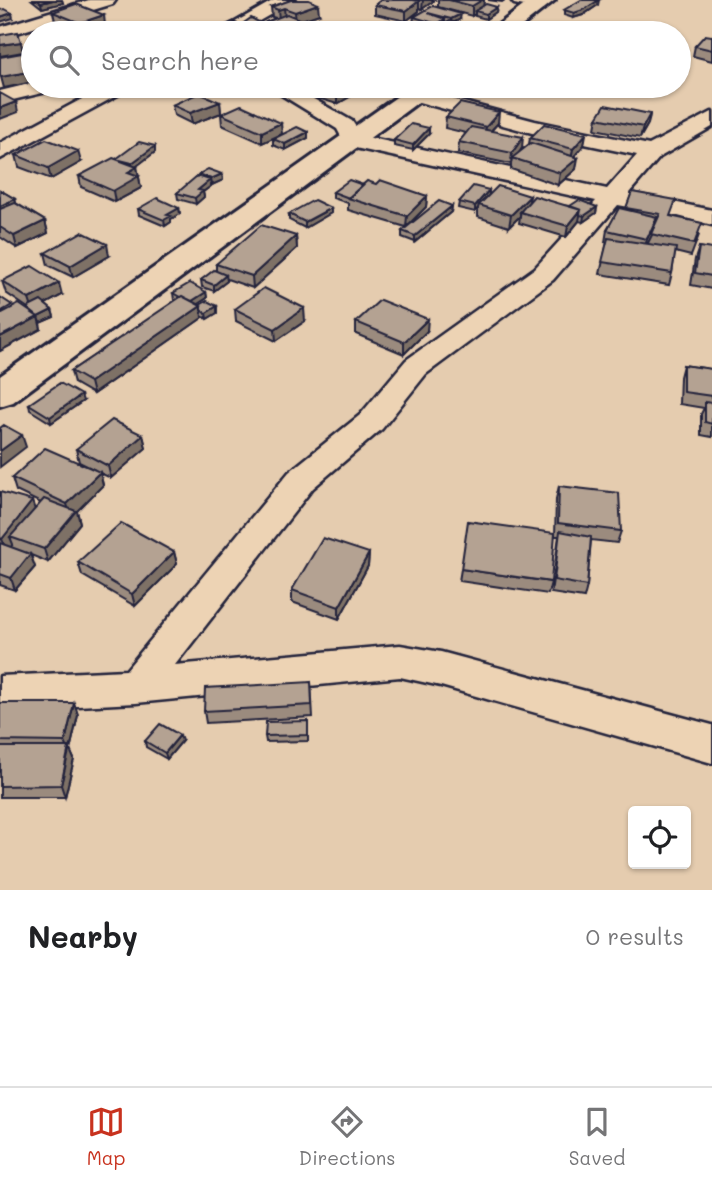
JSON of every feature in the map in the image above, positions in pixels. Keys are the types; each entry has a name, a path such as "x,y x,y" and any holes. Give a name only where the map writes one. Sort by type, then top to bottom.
{"main road":[{"path":"512,21 535,1"},
{"path":"0,394 410,98"}],"street":[{"path":"40,21 107,0"},
{"path":"248,21 287,0"},
{"path":"1,33 21,27"},
{"path":"1,33 21,41"},
{"path":"0,97 21,92"},
{"path":"0,152 98,98"},
{"path":"298,98 345,125 354,141 712,218"},
{"path":"445,98 532,127 652,152"},
{"path":"136,686 301,480 372,422 416,367 544,274 652,152 712,118"},
{"path":"0,693 136,686 400,661 441,669 704,746"}],"building":[{"path":"291,0 309,0 318,4 295,12 271,7"},
{"path":"381,0 419,1 406,11 375,5"},
{"path":"449,0 482,0 472,6"},
{"path":"581,0 599,0 574,13 564,10"},
{"path":"76,4 104,15 86,21 75,21 53,12"},
{"path":"486,4 497,7 486,14 475,11"},
{"path":"433,6 461,14 451,19 428,13 445,19 442,21 414,17"},
{"path":"5,9 12,13 0,17 0,10"},
{"path":"287,14 304,21 269,21"},
{"path":"18,32 21,42 0,45 0,35"},
{"path":"705,35 712,36 712,50 695,46"},
{"path":"21,53 21,73 1,77 0,57"},
{"path":"0,93 16,102 0,108"},
{"path":"188,98 211,98 220,102 190,113 172,105"},
{"path":"460,103 499,112 486,127 446,117"},
{"path":"241,105 281,123 262,132 221,114"},
{"path":"605,105 650,114 643,127 597,118"},
{"path":"411,124 429,128 413,145 394,140"},
{"path":"544,124 586,134 573,149 530,138"},
{"path":"297,127 308,132 285,144 273,139"},
{"path":"471,127 523,137 512,153 459,142"},
{"path":"46,139 78,151 48,168 16,155"},
{"path":"139,142 155,146 132,163 116,159"},
{"path":"531,143 578,158 560,173 512,158"},
{"path":"113,158 137,167 128,172 139,176 113,191 79,176"},
{"path":"208,169 222,174 211,179 199,174"},
{"path":"197,176 210,180 198,190 203,191 195,198 177,193"},
{"path":"349,180 363,185 349,198 333,192"},
{"path":"380,180 427,196 407,216 348,198 367,181 376,184"},
{"path":"473,186 489,190 475,206 459,202"},
{"path":"498,186 530,196 511,215 479,205"},
{"path":"0,190 15,199 0,206"},
{"path":"632,192 676,200 670,216 702,223 694,244 651,234 660,214 626,208"},
{"path":"534,196 581,210 568,226 520,212"},
{"path":"157,198 179,208 164,220 138,209"},
{"path":"314,200 331,208 305,222 289,214"},
{"path":"579,200 597,207 584,216 580,215 581,210 570,206"},
{"path":"439,201 452,206 415,236 402,231"},
{"path":"15,203 45,221 14,236 0,227 0,209"},
{"path":"619,208 657,217 647,239 607,230"},
{"path":"261,225 296,236 252,276 216,264"},
{"path":"82,232 107,244 70,266 45,253"},
{"path":"608,238 676,248 672,273 602,262"},
{"path":"699,247 712,249 712,276 695,273"},
{"path":"32,266 59,283 29,299 2,281"},
{"path":"214,270 226,275 214,285 201,280"},
{"path":"190,283 206,292 192,301 173,293"},
{"path":"264,288 304,308 275,329 235,309"},
{"path":"182,296 201,306 90,382 71,371"},
{"path":"0,297 12,305 0,312"},
{"path":"380,300 428,319 404,342 356,322"},
{"path":"41,301 52,310 38,317 27,308"},
{"path":"207,301 217,306 206,313 201,310 200,305"},
{"path":"19,304 38,317 0,337 0,314"},
{"path":"683,365 712,369 712,396 683,392"},
{"path":"60,383 81,395 50,417 29,404"},
{"path":"705,402 712,403 712,424 705,422"},
{"path":"112,420 143,435 108,466 76,449"},
{"path":"4,425 22,435 0,451 0,428"},
{"path":"45,448 100,472 67,504 12,478"},
{"path":"559,486 619,493 621,531 558,523"},
{"path":"0,492 32,501 2,539 0,538"},
{"path":"44,499 76,511 44,549 10,537"},
{"path":"468,521 555,533 551,582 461,569"},
{"path":"121,523 174,552 132,594 78,562"},
{"path":"560,531 591,537 587,586 554,580"},
{"path":"323,538 369,553 339,607 292,590"},
{"path":"0,543 30,554 11,578 0,574"},
{"path":"311,682 312,705 204,711 205,688"},
{"path":"0,703 74,703 65,742 0,741"},
{"path":"308,721 308,735 265,736 266,722"},
{"path":"160,724 180,735 165,753 145,741"},
{"path":"0,747 69,747 61,785 0,786"}]}
